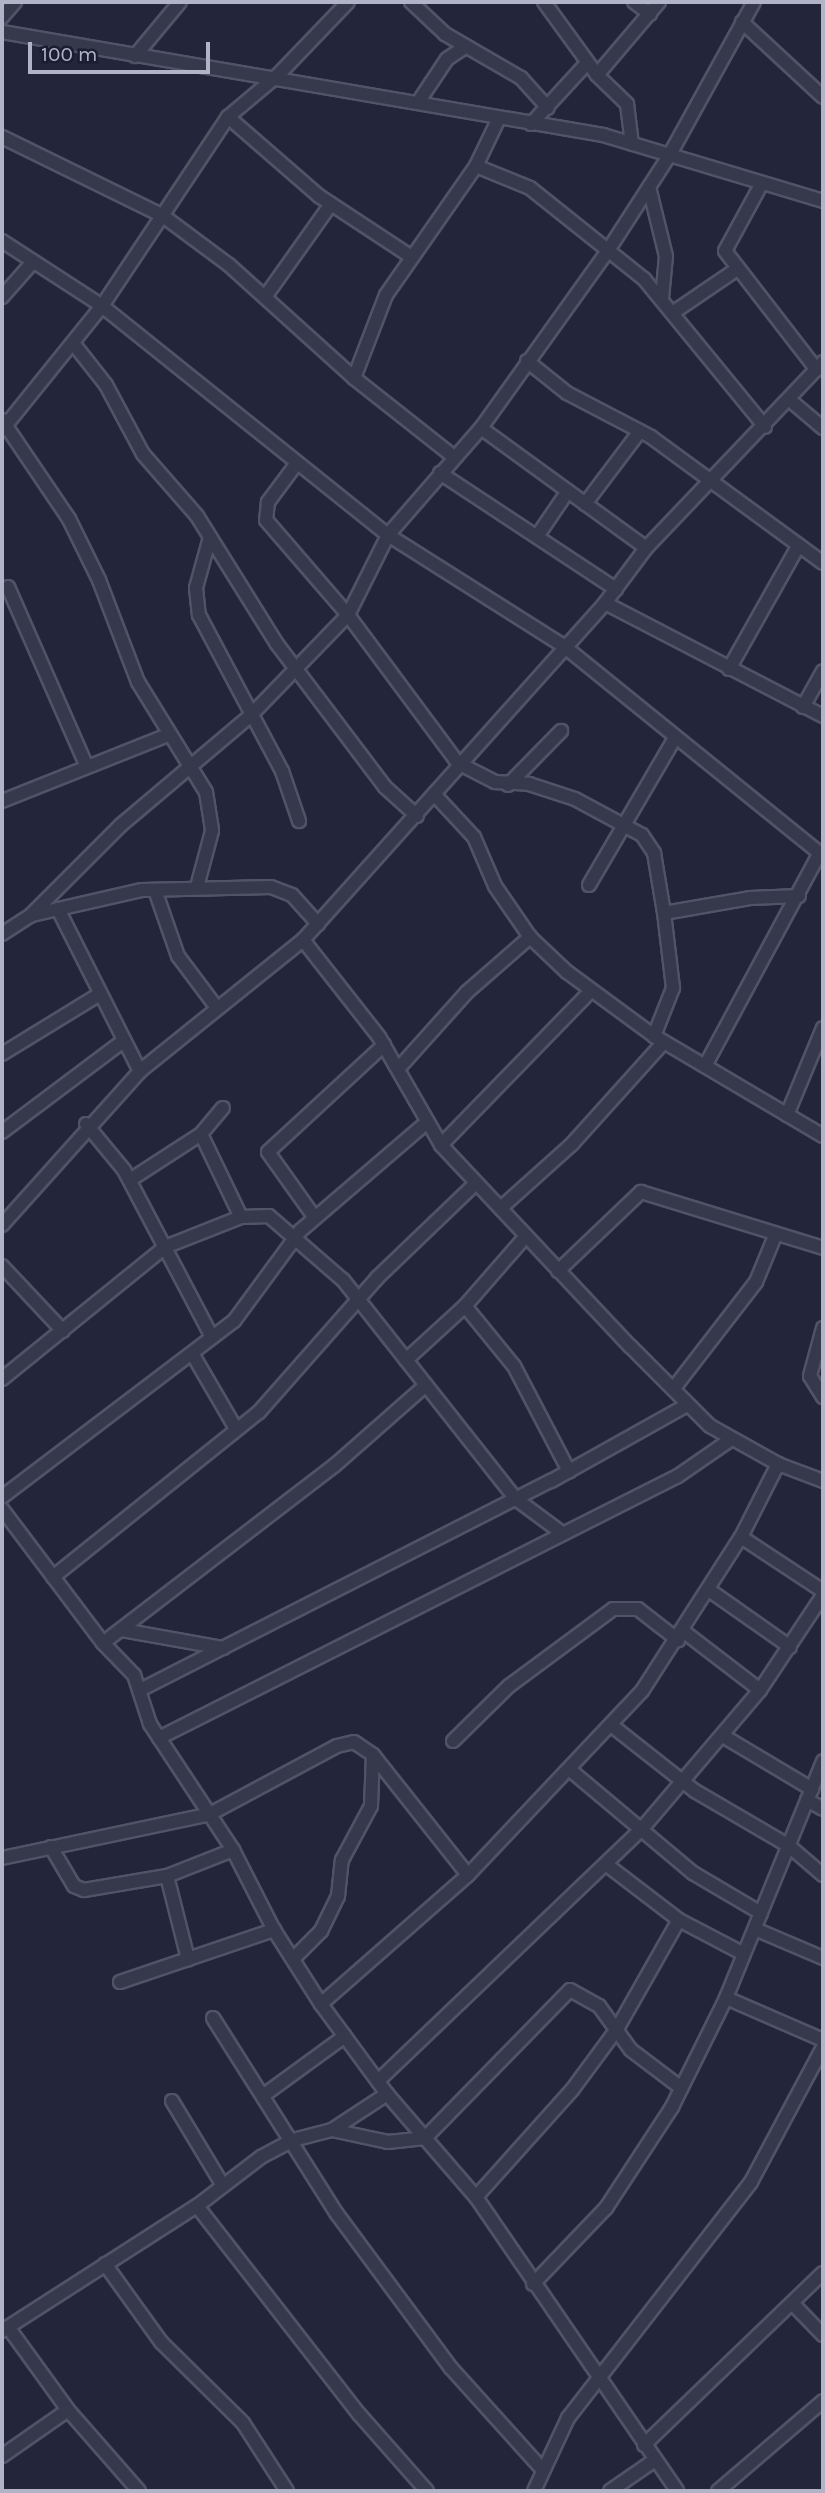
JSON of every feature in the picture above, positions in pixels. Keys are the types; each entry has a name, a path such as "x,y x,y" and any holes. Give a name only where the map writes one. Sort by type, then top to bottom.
{"street":[{"path":"2,17 15,2"},
{"path":"135,56 180,2"},
{"path":"197,887 212,808 138,682 69,519 3,425 102,306 228,117 278,75 348,2"},
{"path":"411,2 465,47 520,78 548,108"},
{"path":"544,2 587,63 631,112 632,144"},
{"path":"634,2 650,14"},
{"path":"597,75 659,2"},
{"path":"2,932 30,916 187,765 250,716 298,670 348,615 388,535 481,428 609,249 669,156 754,2"},
{"path":"743,22 823,97"},
{"path":"2,32 135,56 278,75 632,144 823,201"},
{"path":"419,101 447,59 465,47"},
{"path":"531,124 587,63"},
{"path":"228,117 331,204 410,256"},
{"path":"354,378 386,295 410,256 476,166 499,118"},
{"path":"2,137 163,216 265,297 354,378 454,457"},
{"path":"476,166 530,188 609,249 662,298 765,426"},
{"path":"2,1225 86,1125 140,1071 303,940 416,816 458,762 605,603 646,548 791,401 820,366 737,269 725,243 762,183"},
{"path":"649,187 666,256 662,298"},
{"path":"265,297 331,204"},
{"path":"2,241 102,306 388,535 565,647 821,855 705,1066"},
{"path":"2,297 33,262"},
{"path":"674,312 737,269"},
{"path":"73,343 106,385 138,446 210,537 298,670 385,787 416,816"},
{"path":"527,361 567,393 640,431 823,562"},
{"path":"791,401 823,428"},
{"path":"481,428 646,548"},
{"path":"585,504 640,431"},
{"path":"297,463 263,513 348,615 458,762 508,785 550,789 624,824 646,840 654,853 673,989 659,1039 572,1144 503,1206"},
{"path":"440,473 538,535 616,589"},
{"path":"538,535 568,491"},
{"path":"210,537 196,601 250,716 282,771 299,821"},
{"path":"729,669 799,545"},
{"path":"8,587 86,765"},
{"path":"605,603 823,716"},
{"path":"803,707 823,671"},
{"path":"508,785 561,731"},
{"path":"2,799 168,735"},
{"path":"589,885 675,738"},
{"path":"434,794 467,826 495,886 530,937 591,991 659,1039 823,1136"},
{"path":"30,916 155,890 279,887 318,924"},
{"path":"155,890 178,956 217,1008"},
{"path":"664,913 750,898 799,897"},
{"path":"58,909 140,1071"},
{"path":"398,1069 467,992 530,937"},
{"path":"303,940 384,1045 441,1145 476,1183 503,1206 558,1271 674,1388 687,1405 730,1440 778,1464 823,1481"},
{"path":"441,1145 591,991"},
{"path":"2,1054 100,993"},
{"path":"787,1115 823,1028"},
{"path":"2,1132 123,1041"},
{"path":"315,1218 268,1152 384,1045"},
{"path":"130,1180 201,1134 223,1108"},
{"path":"2,1497 192,1355 249,1307 297,1237 315,1218 427,1122"},
{"path":"86,1125 130,1180 212,1337"},
{"path":"201,1134 241,1217"},
{"path":"53,1577 275,1396 358,1298 476,1183"},
{"path":"558,1271 641,1192 775,1236 823,1248"},
{"path":"2,1380 164,1247 241,1217 269,1216 297,1237 358,1298 516,1499 562,1533"},
{"path":"406,1360 465,1306 526,1236"},
{"path":"674,1388 756,1282 775,1236"},
{"path":"2,1266 63,1331"},
{"path":"465,1306 514,1366 569,1471"},
{"path":"823,1328 810,1376 823,1397"},
{"path":"192,1355 236,1429"},
{"path":"103,1643 335,1465 425,1386"},
{"path":"140,1690 516,1499 687,1405"},
{"path":"159,1738 678,1476 730,1440"},
{"path":"321,2004 468,1875 611,1725 681,1636 741,1537 778,1464"},
{"path":"2,1509 103,1643 127,1665 159,1738 233,1850 274,1930 321,2004 387,2094 476,2197 597,2379 677,2491"},
{"path":"378,2081 640,1831 760,1690 790,1647 823,1593 741,1537"},
{"path":"709,1590 790,1647"},
{"path":"453,1741 509,1686 613,1609 638,1609 760,1690"},
{"path":"122,1630 223,1648"},
{"path":"611,1725 681,1781 789,1846 823,1875"},
{"path":"723,1735 809,1795 823,1809"},
{"path":"2,1858 210,1814 338,1746 354,1742 373,1755 468,1875"},
{"path":"293,1959 321,1931 338,1896 342,1860 370,1806 373,1755"},
{"path":"533,2284 606,2208 681,2088 726,1998 823,1761"},
{"path":"569,1769 693,1873 761,1913"},
{"path":"51,1847 80,1889 167,1876 233,1850"},
{"path":"607,1865 679,1920 744,1954"},
{"path":"167,1876 188,1959"},
{"path":"476,2197 572,2090 617,2029 679,1920"},
{"path":"755,1929 823,1958"},
{"path":"120,1982 274,1930"},
{"path":"332,2130 388,2142 425,2137 489,2077 567,1990 599,2006 637,2056 681,2088"},
{"path":"726,1998 823,2040"},
{"path":"213,2018 293,2140 337,2214 451,2368 543,2470"},
{"path":"264,2095 345,2036"},
{"path":"534,2491 568,2418 699,2256 751,2182 823,2047"},
{"path":"139,2491 68,2410 5,2329 197,2206 222,2185 293,2140 332,2130 387,2094"},
{"path":"172,2101 222,2185"},
{"path":"197,2206 359,2414 427,2491"},
{"path":"105,2264 161,2342 243,2423 287,2491"},
{"path":"644,2445 823,2273"},
{"path":"792,2303 823,2335"},
{"path":"718,2491 823,2401"},
{"path":"2,2456 68,2410"},
{"path":"610,2491 655,2460"}]}
